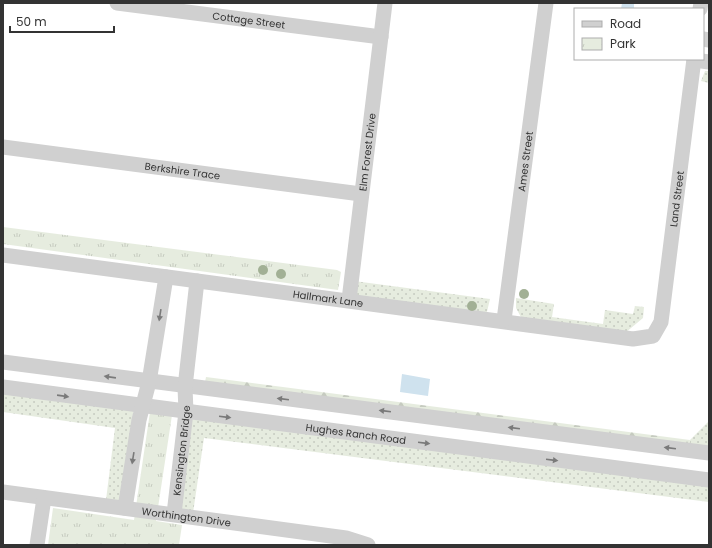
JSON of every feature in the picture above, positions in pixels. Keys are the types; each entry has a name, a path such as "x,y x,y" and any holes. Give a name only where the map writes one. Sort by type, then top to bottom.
{"street":[{"name":"Cottage Street","path":"117,3 381,37"},
{"name":"Elm Forest Drive","path":"349,300 385,3"},
{"name":"Ames Street","path":"504,320 546,3"},
{"path":"694,60 709,62"},
{"name":"Land Street","path":"653,336 661,322 694,60"},
{"name":"Berkshire Trace","path":"3,147 361,194"},
{"name":"Hallmark Lane","path":"3,255 504,320 634,339 653,336"},
{"path":"125,508 142,406 149,382 166,277"},
{"name":"Kensington Bridge","path":"174,514 186,412 185,386 197,281"},
{"path":"3,362 709,453"},
{"name":"Hughes Ranch Road","path":"3,387 709,480"},
{"name":"Worthington Drive","path":"3,492 346,538 358,540 368,545"},
{"path":"37,545 44,498"}],"green space":[{"path":"705,71 709,71 709,83 701,81"},
{"path":"3,227 337,270 341,272 338,290 3,244"},
{"path":"354,281 490,299 486,316 353,296"},
{"path":"516,298 554,304 552,317 603,324 605,310 633,314 635,306 644,307 643,318 625,333 522,319 516,308"},
{"path":"206,377 690,440 686,456 203,392"},
{"path":"3,381 135,398 122,502 106,500 115,428 3,412"},
{"path":"192,407 709,478 709,502 204,438 193,513 179,511"},
{"path":"150,412 172,415 156,521 182,525 179,545 48,545 53,508 134,520"},
{"path":"709,421 709,458 686,456 690,440"}],"water":[{"path":"622,3 634,3 634,8 621,8"},
{"path":"402,374 430,379 428,396 400,392"}]}
